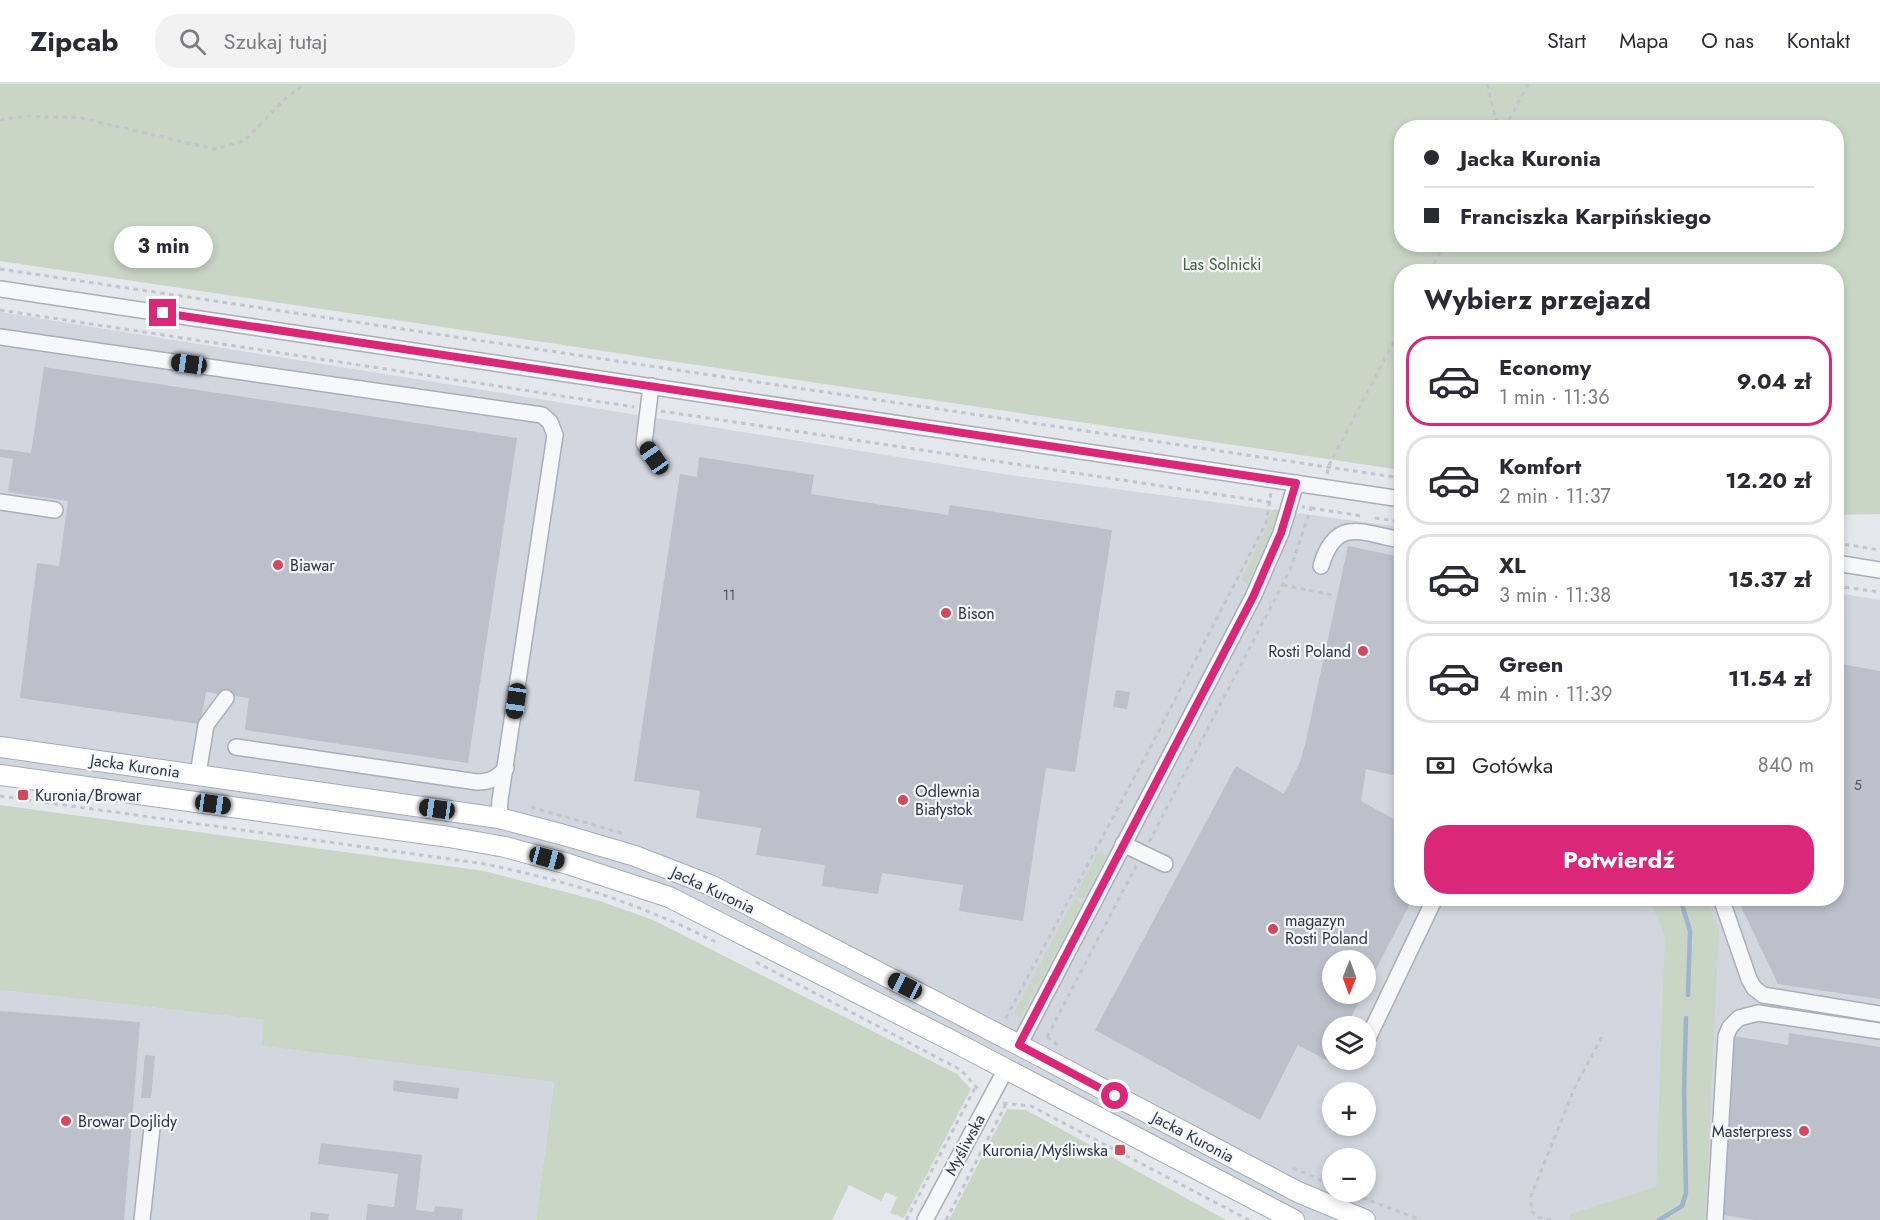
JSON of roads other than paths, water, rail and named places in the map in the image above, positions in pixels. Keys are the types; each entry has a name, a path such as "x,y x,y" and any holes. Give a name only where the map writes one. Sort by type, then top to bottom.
{"main road":[{"name":"Jacka Kuronia","path":"0,747 500,818 564,834 635,856 710,885 1298,1192 1365,1220"},
{"name":"Jacka Kuronia","path":"0,774 449,837 568,864 669,897 1006,1069 1294,1220"},
{"path":"1006,1069 1019,1045"}],"street":[{"path":"0,289 1394,498"},
{"path":"0,336 542,415 550,422 555,435 500,800 500,818"},
{"path":"651,386 644,444 654,458"},
{"path":"1019,1045 1253,597 1281,533 1296,483"},
{"path":"0,502 55,510"},
{"path":"1321,566 1330,543 1339,534 1351,531 1394,539"},
{"path":"1844,564 1880,570"},
{"path":"198,774 206,726 226,698"},
{"path":"236,747 477,782 497,778 506,768"},
{"path":"1124,844 1165,864"},
{"path":"1376,1023 1431,906"},
{"path":"1724,906 1749,979 1754,988 1763,995 1880,1014"},
{"path":"1715,1220 1726,1036 1730,1027 1738,1018 1758,1013 1880,1031"},
{"name":"Myśliwska","path":"925,1220 1006,1069"},
{"path":"142,1220 152,1128"}],"waterway":[{"path":"1682,906 1690,931 1688,995"},
{"path":"1659,1220 1682,1206 1686,1193 1684,1090 1686,1018"}],"place":[{"name":"Biawar","path":"278,565"},
{"name":"Bison","path":"946,613"},
{"name":"Rosti Poland","path":"1363,651"},
{"name":"Kuronia/Browar","path":"23,795"},
{"name":"Odlewnia Białystok","path":"903,800"},
{"name":"magazyn Rosti Poland","path":"1273,929"},
{"name":"Browar Dojlidy","path":"66,1121"},
{"name":"Masterpress","path":"1804,1131"},
{"name":"Kuronia/Myśliwska","path":"1120,1150"}],"park label":[{"name":"Las Solnicki","path":"1222,264"}]}
